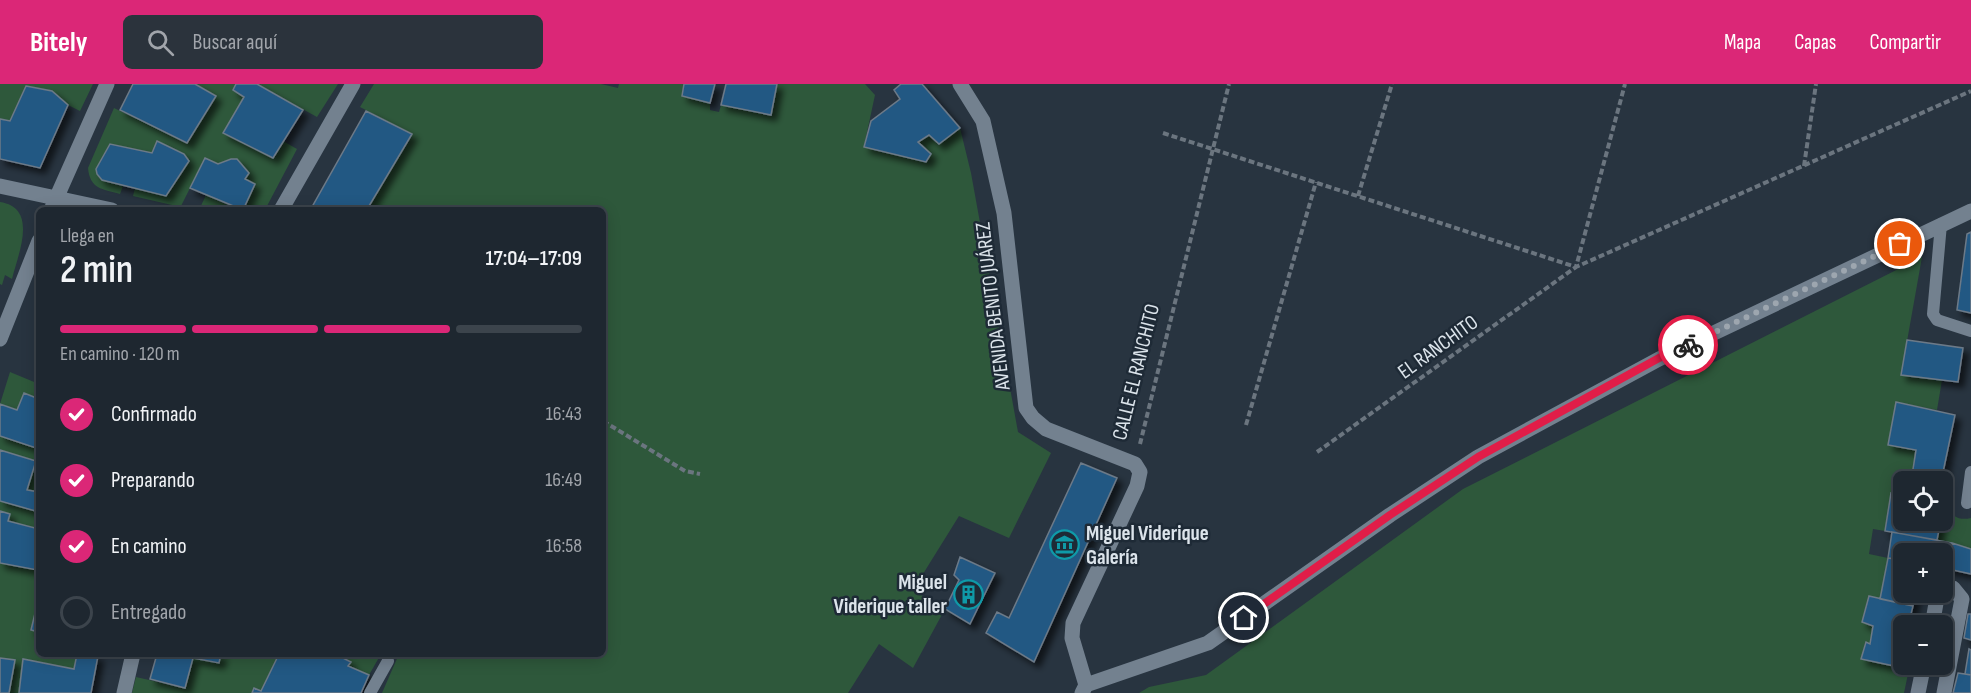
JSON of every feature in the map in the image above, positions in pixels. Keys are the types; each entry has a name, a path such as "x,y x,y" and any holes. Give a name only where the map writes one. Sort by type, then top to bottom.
{"street":[{"path":"54,204 107,84"},
{"path":"283,207 353,84"},
{"name":"AVENIDA BENITO JUÁREZ","path":"960,84 983,121 1004,213 1026,408 1033,418 1046,429 1135,464"},
{"path":"0,186 54,204 83,207"},
{"path":"1084,689 1208,643 1390,515 1478,457 1659,358 1971,211"},
{"path":"0,339 36,249"},
{"name":"CALLE EL RANCHITO","path":"1084,689 1072,638 1073,623 1137,486 1140,472 1135,464"},
{"path":"1944,693 1962,599 1953,588"},
{"path":"124,693 132,657"},
{"path":"1918,693 1922,675"}],"lane":[{"path":"1941,224 1933,314 1937,320 1971,331"},
{"path":"1967,503 1971,472"},
{"path":"370,693 388,661"}],"path":[{"name":"CALLE EL RANCHITO","path":"1135,464 1229,84"},
{"path":"1358,196 1392,84"},
{"path":"1163,132 1576,267 1625,84"},
{"path":"1804,166 1816,84"},
{"name":"EL RANCHITO","path":"1317,452 1576,267 1971,91"},
{"path":"1246,425 1316,182"},
{"path":"606,423 685,471 700,474"}],"green space":[{"path":"0,84 93,84 80,111 68,105 52,91 26,86 10,121 0,119"},
{"path":"195,84 236,84 233,90 244,97 223,133 273,158 283,141 297,149 266,207 244,207 255,184 245,179 249,173 237,159 218,164 205,158 180,207 133,196 135,188 166,196 189,161 157,142 152,153 110,144 100,161 97,172 104,180 123,186 120,194 98,187 91,180 88,168 114,108 187,143 216,96"},
{"path":"257,84 338,84 317,117"},
{"path":"374,84 601,84 618,88 619,84 684,84 682,96 710,103 710,110 719,112 721,105 770,115 777,84 865,84 875,95 864,146 926,162 931,154 918,142 929,135 939,144 960,128 971,173 1018,432 1051,453 1009,538 959,516 913,590 945,609 913,668 879,644 848,693 382,693 398,657 606,657 606,207 370,207 412,134 360,107"},
{"path":"206,195 232,207 200,207"},
{"path":"0,202 12,206 19,213 23,222 21,245 12,279 5,275 2,285 0,284"},
{"path":"1922,257 1901,375 1942,380 1937,410 1896,402 1888,444 1916,450 1913,471 1893,471 1893,494 1891,493 1885,531 1873,529 1869,554 1888,558 1880,599 1868,597 1862,622 1873,626 1870,644 1865,643 1861,659 1893,666 1893,675 1908,675 1904,693 1139,693 1149,687 1206,675 1463,489"},
{"path":"10,372 36,383 36,398 24,393 17,410 0,404"},
{"path":"0,436 36,448 36,461 0,450"},
{"path":"36,461 36,492 27,490"},
{"path":"0,501 36,511 36,528 8,521 10,514 0,511"},
{"path":"1953,515 1962,519 1971,518 1971,549 1937,540 1939,531 1953,531"},
{"path":"0,563 36,570 36,657 76,657 74,669 23,659 19,693 9,693 15,661 0,658"},
{"path":"220,657 277,657 261,691 252,693 132,693 136,677 184,688 193,658 219,663"},
{"path":"342,657 379,657 369,675 348,666 351,661"}],"building":[{"path":"133,84 195,84 216,96 187,143 120,110"},
{"path":"236,84 257,84 303,110 273,158 223,133 244,97 233,90"},
{"path":"684,84 715,84 710,103 682,96"},
{"path":"726,84 777,84 771,115 721,105"},
{"path":"901,84 922,84 960,128 939,144 929,135 918,142 931,154 926,162 864,147 871,121 900,99 894,90"},
{"path":"26,86 52,91 68,105 40,168 0,159 0,119 10,121"},
{"path":"366,111 412,134 370,207 312,207"},
{"path":"157,141 184,154 189,161 166,196 102,180 97,174 96,169 110,144 152,153"},
{"path":"205,158 218,164 237,159 249,173 245,179 255,184 244,207 236,207 190,188"},
{"path":"1971,232 1971,313 1957,310 1967,234"},
{"path":"1907,340 1963,348 1958,382 1901,375"},
{"path":"24,393 36,398 36,448 0,436 0,404 17,410"},
{"path":"1896,402 1955,415 1943,471 1913,471 1916,450 1888,445"},
{"path":"0,450 36,461 27,490 36,492 36,511 0,501"},
{"name":"Miguel Viderique Galería","path":"1081,463 1117,478 1034,662 986,633 997,612 1009,618"},
{"path":"1891,493 1893,493 1893,531 1939,531 1937,540 1885,531"},
{"path":"0,511 10,514 8,521 36,528 36,570 0,563"},
{"path":"1892,532 1952,543 1893,543 1893,559 1888,558"},
{"path":"1953,543 1971,549 1971,574 1953,570"},
{"name":"Miguel Viderique taller","path":"960,557 995,573 970,624 945,609 959,580 954,575"},
{"path":"1888,558 1893,559 1893,602 1880,599"},
{"path":"1869,596 1913,606 1911,615 1893,615 1893,666 1861,659 1866,642 1870,644 1873,626 1862,622"},
{"path":"36,609 36,631 31,630"},
{"path":"1968,614 1971,614 1971,640 1964,638"},
{"path":"1969,649 1971,650 1971,675 1965,674"},
{"path":"76,657 98,657 91,693 19,693 23,659 74,669"},
{"path":"156,657 220,657 219,663 193,658 185,688 150,679"},
{"path":"278,657 341,657 351,662 348,666 369,675 361,693 252,693 254,688 261,691"},
{"path":"0,658 15,660 9,693 0,693"},
{"path":"1958,673 1971,675 1971,693 1953,693"}],"way so far":[{"path":"1688,345 1900,244"}],"place":[{"name":"Miguel Viderique Galería","path":"1065,545"},
{"name":"Miguel Viderique taller","path":"968,594"}],"route":[{"path":"1244,618 1390,515 1478,457 1659,358 1688,345"}]}
